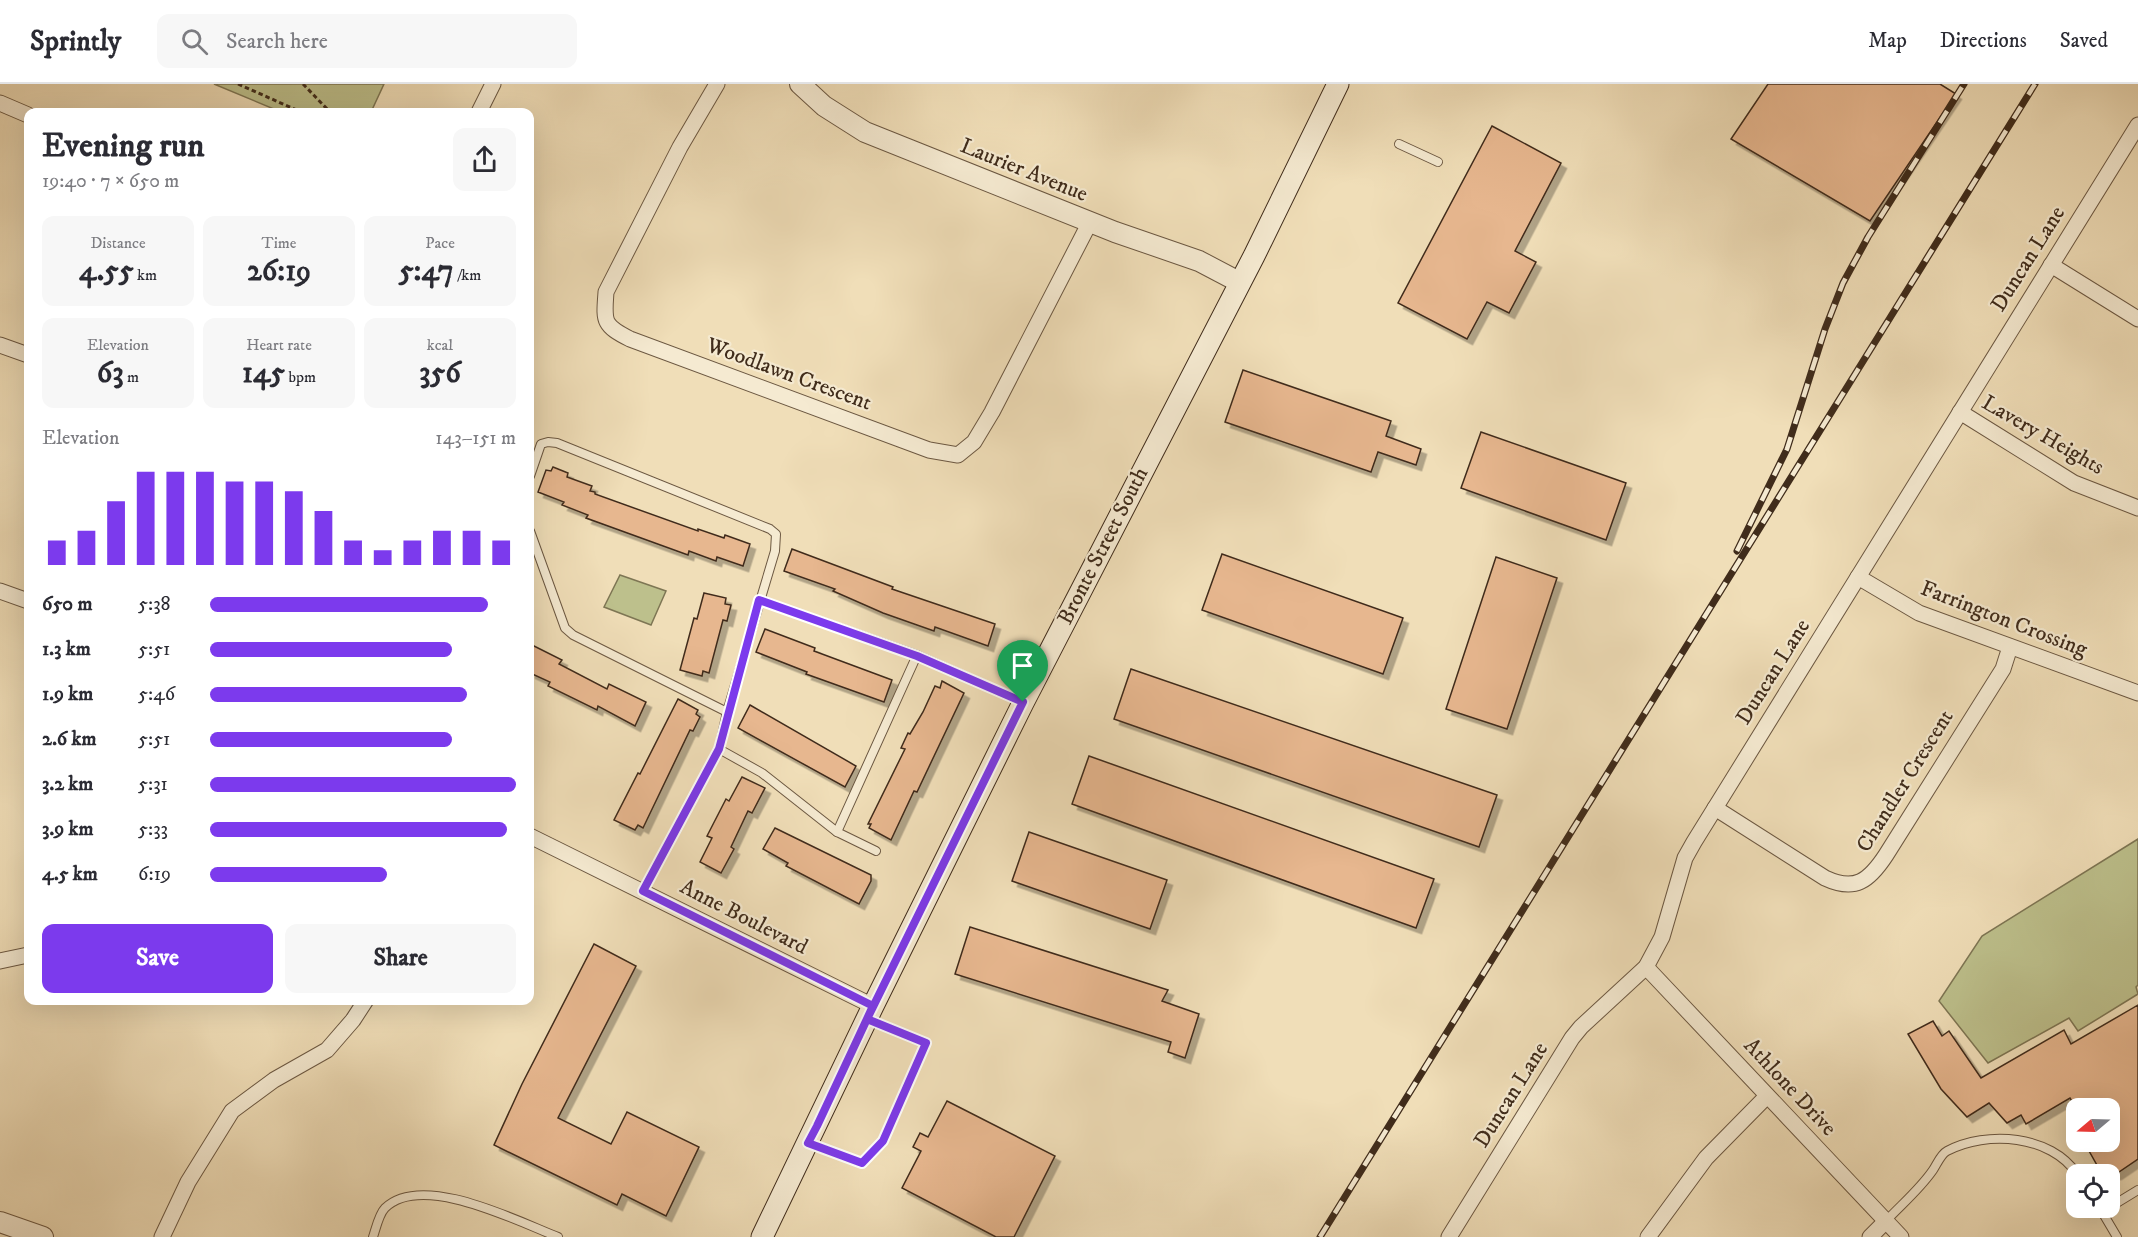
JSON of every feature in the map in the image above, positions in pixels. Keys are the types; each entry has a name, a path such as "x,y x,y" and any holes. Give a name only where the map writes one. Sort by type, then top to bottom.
{"main road":[{"name":"Bronte Street South","path":"766,1236 870,1012 1023,702 1338,84"}],"street":[{"path":"481,108 493,84"},
{"name":"Woodlawn Crescent","path":"717,84 680,147 606,292 604,318 612,330 630,339 929,450 958,455 974,442 992,412 1090,222"},
{"name":"Laurier Avenue","path":"800,84 824,106 865,132 1090,222 1199,261 1239,282"},
{"path":"0,103 24,113"},
{"name":"Duncan Lane","path":"1449,1237 1572,1038 1646,967 1668,919 1685,858 2138,125"},
{"path":"2051,264 2138,319"},
{"path":"0,345 24,354"},
{"name":"Lavery Heights","path":"1960,412 2074,483 2138,508"},
{"name":"Farrington Crossing","path":"1858,577 1920,614 2138,693"},
{"path":"0,591 24,600"},
{"name":"Chandler Crescent","path":"1715,808 1834,883 1849,885 1867,879 1886,855 2003,669 2010,647"},
{"name":"Anne Boulevard","path":"534,838 643,891 870,1012"},
{"path":"0,962 24,956"},
{"name":"Athlone Drive","path":"1646,967 1902,1237"},
{"path":"162,1237 188,1182 232,1111 274,1080 327,1050 363,1005"},
{"path":"1648,1237 1706,1158 1767,1096"},
{"path":"1870,1237 1886,1221"},
{"path":"0,1222 43,1237"}],"lane":[{"path":"1399,144 1438,162"},
{"path":"534,465 542,444 557,443 770,529 776,534 777,542 719,749 643,891"},
{"path":"534,542 565,628 573,635 728,712"},
{"path":"759,600 917,656 1023,702"},
{"path":"837,832 917,656"},
{"path":"719,749 762,773 837,832 876,851"},
{"path":"808,1143 862,1163 883,1141 926,1043 870,1012"},
{"path":"1886,1221 1925,1181 1945,1152 1984,1138 2035,1143 2070,1164"},
{"path":"2120,1200 2138,1190"},
{"path":"373,1237 383,1210 395,1200 411,1194 425,1194 448,1196 558,1237"},
{"path":"2106,1218 2117,1237"}],"path":[{"path":"238,84 292,108"},
{"path":"303,84 326,108"}],"green space":[{"path":"214,84 384,84 373,108 271,108"},
{"path":"620,575 666,591 651,625 604,607"},
{"path":"2138,839 2138,985 2136,987 2138,994 2078,1031 2069,1018 1988,1063 1939,1001 1982,936"}],"building":[{"path":"1768,84 1940,84 1956,94 1870,221 1731,139"},
{"path":"1492,126 1561,163 1515,251 1536,262 1509,313 1487,302 1467,339 1398,303"},
{"path":"1243,370 1391,421 1386,436 1421,449 1416,465 1378,452 1371,472 1225,422"},
{"path":"1481,432 1626,483 1606,540 1461,488"},
{"path":"553,467 568,473 567,477 592,486 590,491 595,494 698,531 698,529 724,538 725,535 750,544 743,566 717,557 716,561 689,551 688,555 586,518 588,515 538,492 546,470 551,471"},
{"path":"792,549 893,587 892,589 995,624 988,646 935,627 934,631 883,613 833,591 835,589 784,571"},
{"path":"1222,554 1403,618 1383,674 1202,610"},
{"path":"1496,557 1557,578 1507,729 1446,709"},
{"path":"704,593 726,598 725,604 731,605 727,621 723,620 709,673 703,671 702,676 680,670 694,618 697,619"},
{"path":"765,629 815,648 814,651 892,680 884,702 806,674 807,672 756,652"},
{"path":"534,646 562,660 559,664 607,689 609,684 646,702 635,726 598,706 597,710 548,686 550,682 534,675"},
{"path":"1131,669 1497,795 1479,847 1114,719"},
{"path":"942,681 964,693 917,792 914,791 891,840 869,828 871,824 868,824 905,749 901,748 908,733 910,734 923,712 935,686 940,688"},
{"path":"678,699 698,710 696,714 700,717 693,731 690,730 643,828 638,825 635,830 614,820"},
{"path":"750,705 856,766 845,787 738,728"},
{"path":"1089,756 1434,879 1416,928 1072,804"},
{"path":"742,777 765,788 752,813 748,811 731,847 734,849 721,873 700,862 712,838 707,836 726,799 729,801"},
{"path":"775,828 871,875 871,881 859,904 786,866 788,863 763,849"},
{"path":"1029,832 1167,880 1150,929 1012,881"},
{"path":"970,927 1168,990 1162,1001 1199,1014 1185,1058 1168,1052 1171,1042 955,974"},
{"path":"594,944 636,966 558,1118 611,1144 627,1112 699,1147 666,1216 622,1194 617,1205 494,1145 522,1084"},
{"path":"2138,1005 2138,1159 2120,1171 2120,1164 2096,1164 2090,1152 2120,1152 2120,1098 2066,1098 2066,1100 2026,1124 2021,1115 2007,1123 1989,1103 1967,1117 1941,1089 1908,1034 1933,1021 1942,1036 1949,1031 1981,1078 2064,1030 2071,1044"},
{"path":"947,1101 1055,1156 1014,1237 996,1237 902,1188 921,1151 913,1147 920,1133 928,1137"}],"railway":[{"path":"1737,551 1787,449 1825,329 1843,283 1868,237 1964,84"},
{"path":"1320,1237 2035,84"}],"route":[{"path":"759,600 917,656 1023,702 867,1019 926,1043 883,1141 862,1163 808,1143 873,1006 643,891 719,749 759,600"}]}
